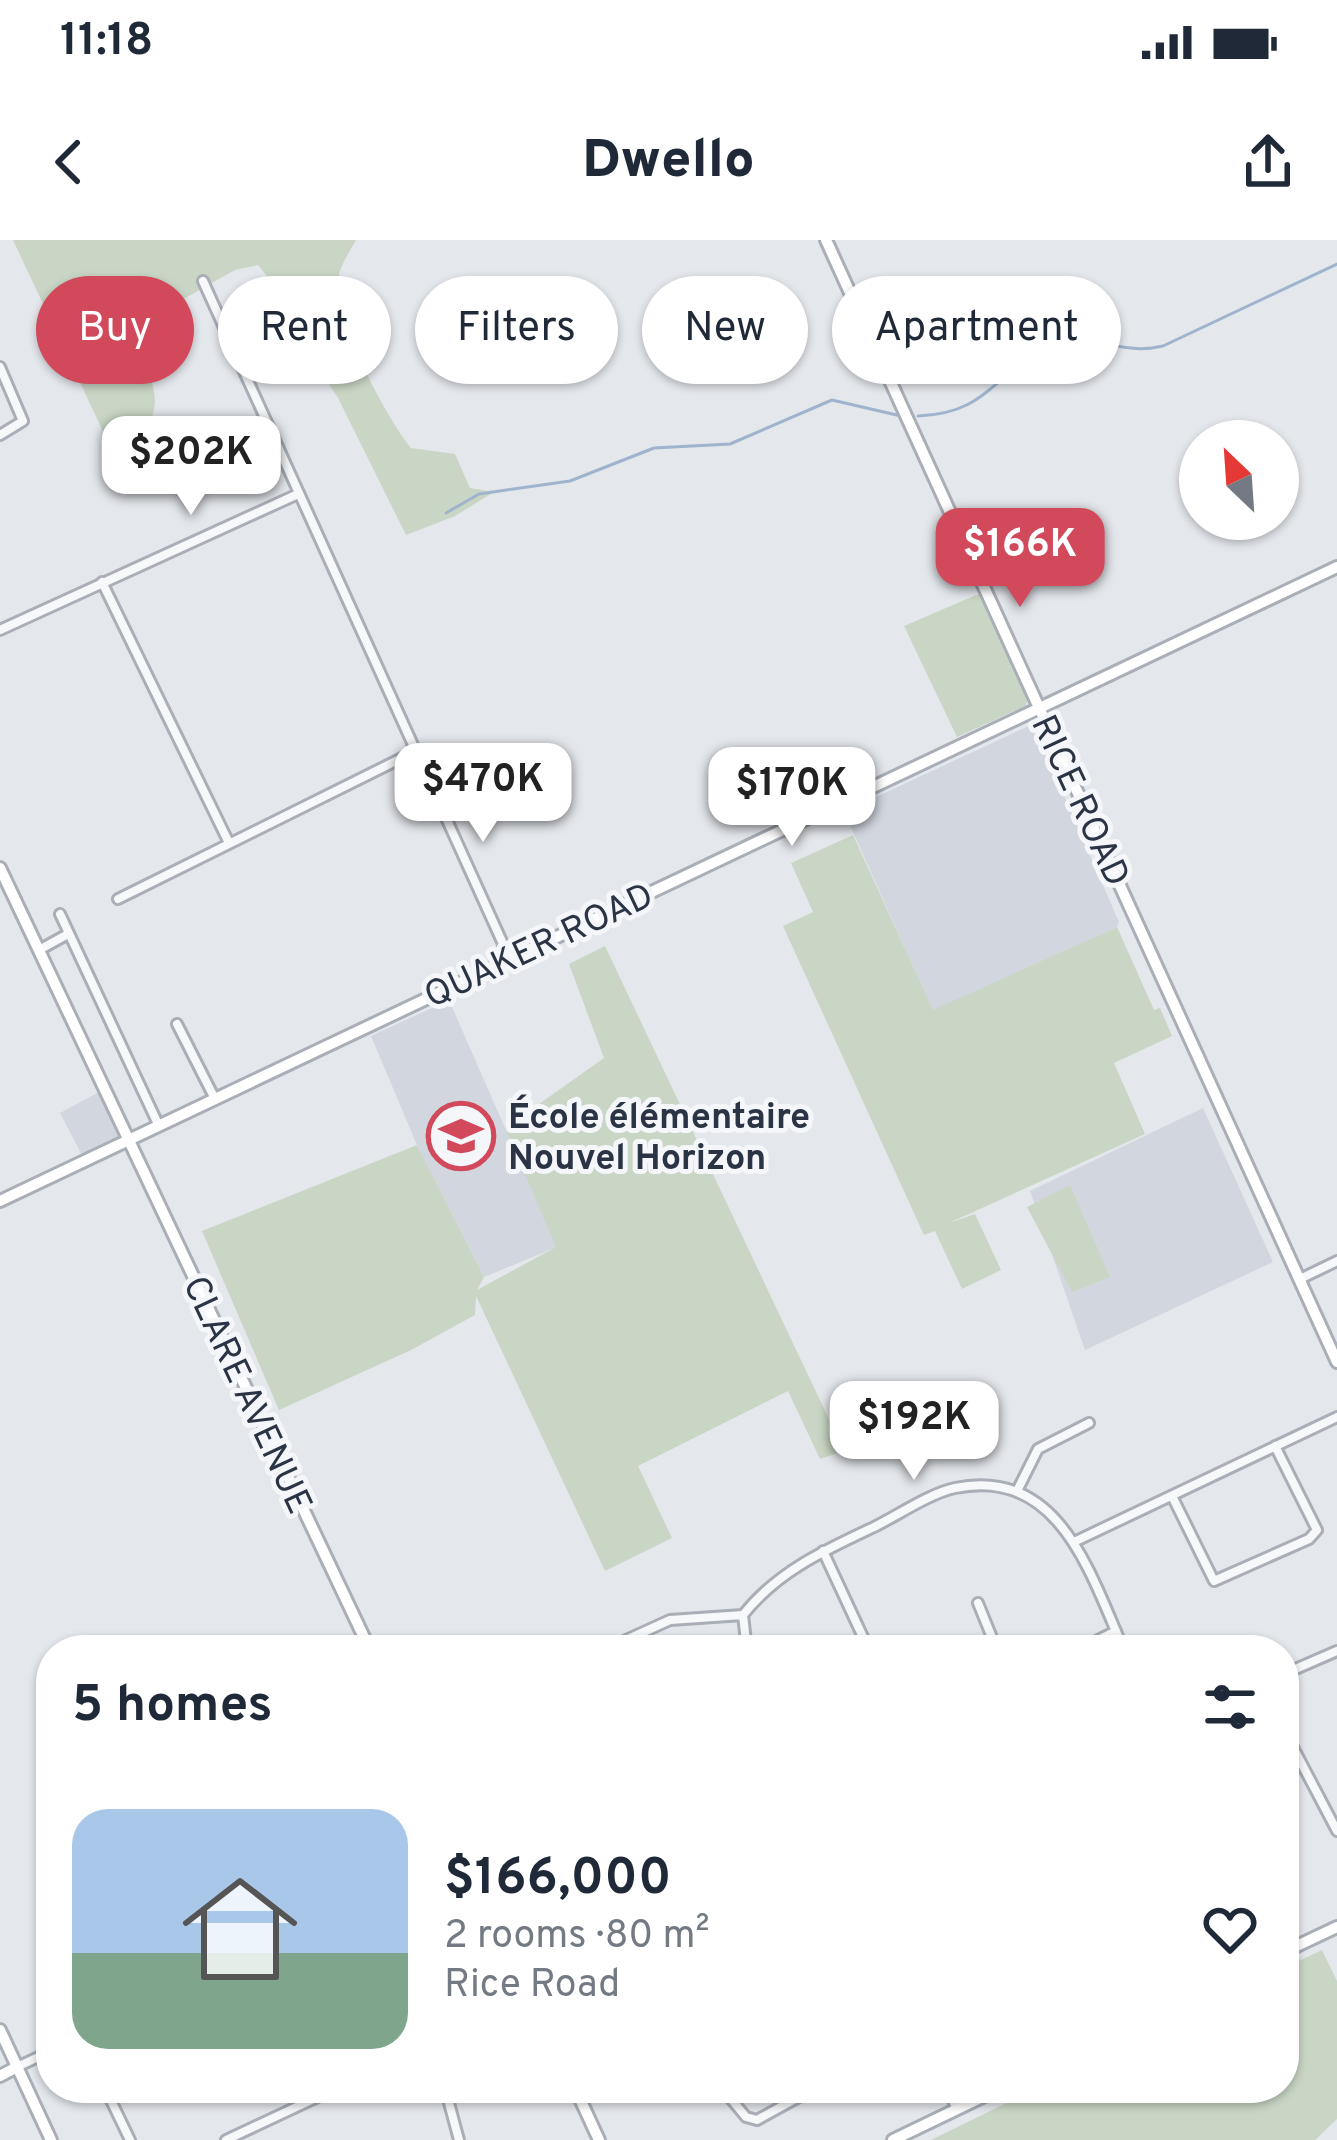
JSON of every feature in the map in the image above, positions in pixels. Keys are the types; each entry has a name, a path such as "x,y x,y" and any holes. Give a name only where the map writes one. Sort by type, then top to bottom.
{"street":[{"name":"RICE ROAD","path":"826,240 1337,1362"},
{"path":"203,281 509,957"},
{"path":"0,367 23,421 0,435"},
{"path":"0,630 298,494"},
{"name":"QUAKER ROAD","path":"0,1201 1337,567"},
{"path":"102,582 229,843"},
{"path":"118,899 418,750"},
{"name":"CLARE AVENUE","path":"0,869 363,1635"},
{"path":"60,914 158,1124"},
{"path":"39,950 68,934"},
{"path":"177,1024 214,1097"},
{"path":"1300,1280 1337,1261"},
{"path":"1076,1541 1337,1417"},
{"path":"1017,1491 1038,1449 1089,1424"},
{"path":"1172,1496 1214,1581 1309,1539 1317,1530 1275,1446"},
{"path":"637,1635 670,1620 743,1616 786,1572 954,1488 1017,1491 1060,1523 1076,1541 1118,1635"},
{"path":"823,1551 861,1635"},
{"path":"978,1603 992,1635"},
{"path":"743,1616 745,1635"},
{"path":"1108,1635 1116,1631"},
{"path":"1299,1667 1337,1651"},
{"path":"1299,1759 1337,1831"},
{"path":"1299,1945 1337,1927"},
{"path":"0,2030 51,2140"},
{"path":"0,2076 36,2058"},
{"path":"112,2103 130,2140"},
{"path":"229,2139 305,2103"},
{"path":"449,2103 459,2140"},
{"path":"582,2103 599,2140"},
{"path":"734,2103 746,2117 757,2120 788,2103"},
{"path":"954,2103 957,2109"},
{"path":"893,2140 969,2103"}],"shaded area":[{"path":"1033,724 1119,922 1117,927 933,1011 844,812"},
{"name":"École élémentaire Nouvel Horizon","path":"449,1000 557,1247 484,1277 417,1145 371,1036"},
{"path":"101,1091 123,1135 82,1155 60,1113"},
{"path":"1203,1108 1273,1262 1085,1350 1030,1191"}],"green space":[{"path":"13,240 356,240 339,276 267,276 258,265 218,276 194,293 194,276 36,276 36,289"},
{"path":"81,384 152,384 153,413 141,438 109,444"},
{"path":"329,384 372,384 411,448 455,454 470,488 494,492 455,516 406,535"},
{"path":"981,593 1028,700 1025,706 957,737 904,626"},
{"path":"853,835 933,1010 1117,927 1154,1010 1160,1008 1172,1036 1114,1063 1145,1134 949,1223 975,1214 1001,1270 962,1289 935,1231 924,1235 783,926 813,912 791,863"},
{"path":"605,946 844,1451 820,1459 788,1391 638,1466 672,1538 605,1571 476,1296 475,1315 279,1410 202,1231 417,1145 484,1277 477,1290 556,1247 505,1128 604,1058 569,964"},
{"path":"1070,1185 1110,1277 1072,1292 1027,1207"},
{"path":"1322,1950 1337,1981 1337,2119 1315,2140 931,2140 1006,2103 1299,2103 1299,1961"}],"waterway":[{"path":"918,416 948,412 971,402 1044,345 1076,340 1132,348 1163,346 1337,264"},
{"path":"446,513 479,494 570,481 654,448 730,444 832,400 901,416"}],"place":[{"name":"École élémentaire Nouvel Horizon","path":"461,1136"}]}
